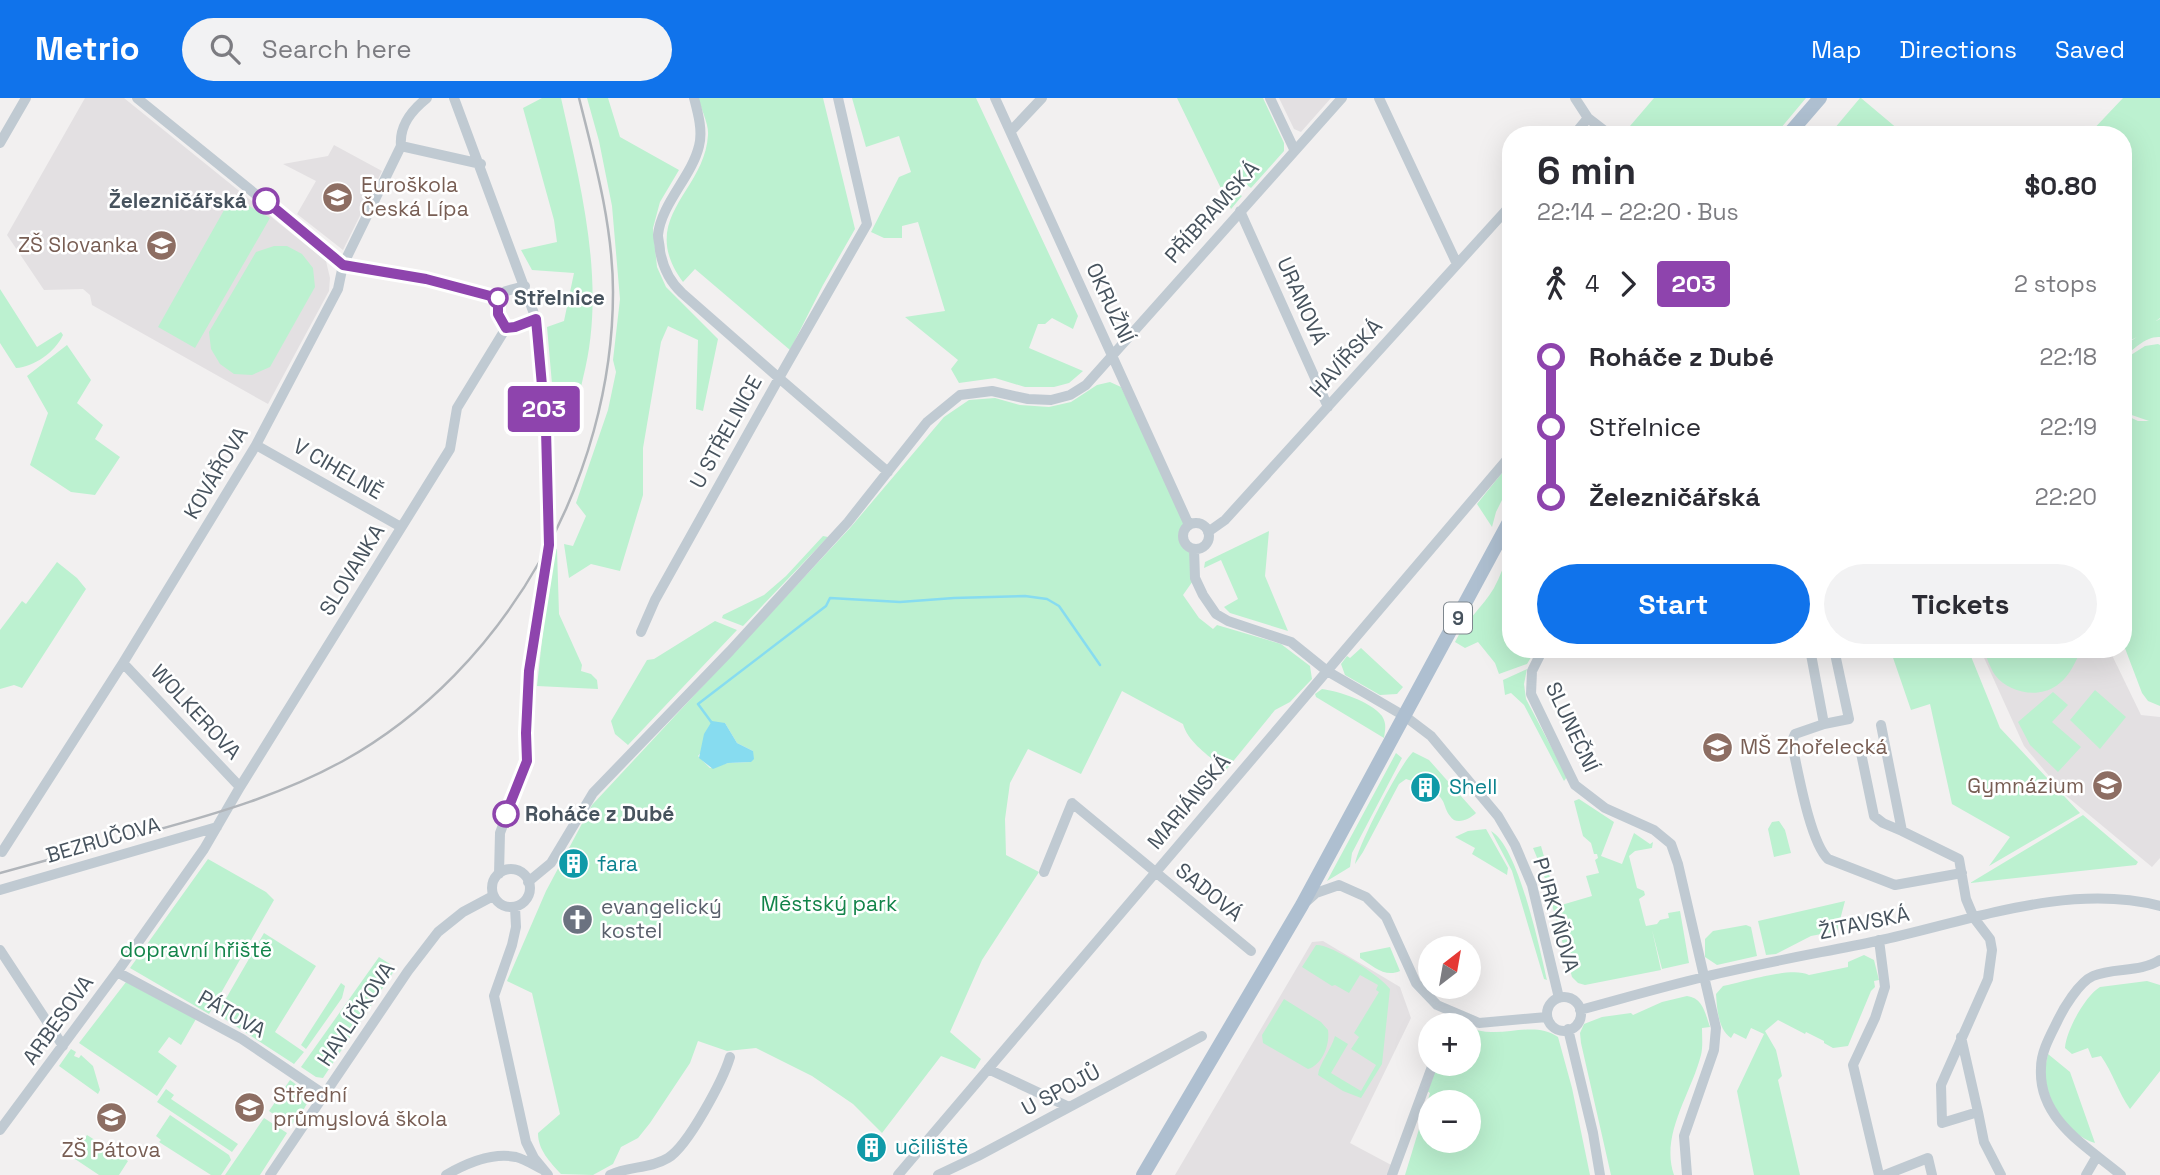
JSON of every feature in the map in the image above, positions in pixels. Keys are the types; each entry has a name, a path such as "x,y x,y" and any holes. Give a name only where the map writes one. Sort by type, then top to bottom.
{"main road":[{"path":"1796,126 1821,98"},
{"name":"9","path":"1143,1175 1302,905 1502,535"}],"street":[{"path":"0,143 26,98"},
{"path":"137,98 343,265 426,279 498,298"},
{"name":"KOVÁŘOVA","path":"2,852 123,663 256,445 338,289 343,265 401,146 401,131 409,114 427,98"},
{"path":"454,98 481,164 536,319 546,430 549,545 529,671 527,761 503,823 498,853 499,874 492,884 494,896 502,905 514,907 523,903 527,897 528,882 523,874 512,870 498,853"},
{"path":"694,98 699,115 700,143 692,166 666,211 658,234 663,265 672,283 682,293 779,378 867,224 838,98"},
{"name":"OKRUŽNÍ","path":"995,98 1189,524 1184,530 1183,538 1186,545 1194,549 1195,578 1203,595 1216,614 1228,621 1291,642 1327,671 1406,717"},
{"path":"1011,131 1042,98"},
{"path":"1270,98 1294,149"},
{"name":"PŘÍBRAMSKÁ","path":"1113,353 1342,98"},
{"path":"1378,98 1457,264"},
{"path":"1575,98 1588,118 1599,126"},
{"path":"1581,126 1588,118"},
{"path":"401,146 481,164"},
{"name":"URANOVÁ","path":"1240,211 1328,407"},
{"name":"HAVÍŘSKÁ","path":"1208,532 1225,520 1502,215"},
{"path":"525,286 506,291 498,298 498,314 506,328 536,319"},
{"name":"SLOVANKA","path":"217,827 450,449 457,408 506,328"},
{"path":"528,882 551,863 593,793 730,651 848,522 927,422 960,395 992,391 1028,399 1051,400 1070,395 1086,385 1113,353"},
{"name":"U STŘELNICE","path":"641,632 655,600 779,378 888,472"},
{"name":"V CIHELNĚ","path":"256,445 401,527"},
{"name":"MARIÁNSKÁ","path":"898,1175 1502,465"},
{"path":"1189,524 1198,523 1208,532 1209,537 1204,546 1194,549"},
{"name":"SLUNEČNÍ","path":"1538,658 1532,671 1531,694 1575,785 1605,808 1654,830 1671,844 1716,1028 1714,1050 1684,1136 1687,1175"},
{"path":"1812,658 1824,724 1849,719 1836,658"},
{"name":"WOLKEROVA","path":"123,663 240,787"},
{"name":"PURKYŇOVA","path":"1406,717 1431,736 1453,762 1497,816 1514,845 1532,885 1559,998"},
{"name":"ŽITAVSKÁ","path":"1824,724 1795,734 1789,748 1821,853 1828,859 1895,885 1962,873"},
{"path":"1881,725 1902,831"},
{"path":"1885,747 1861,753 1874,816 1883,823 1959,859 1966,898 1974,918 1990,939 1992,950 1988,979 1941,1085 1942,1123 1978,1112"},
{"name":"SADOVÁ","path":"1044,872 1072,803 1251,951"},
{"name":"BEZRUČOVA","path":"0,890 217,827"},
{"name":"ARBESOVA","path":"0,1130 117,972 217,827"},
{"path":"499,874 512,870"},
{"path":"1302,905 1316,893 1339,885 1366,897 1386,917 1416,983 1449,1017 1479,1023 1548,1017"},
{"name":"HAVLÍČKOVA","path":"270,1175 408,971 438,932 463,912 494,896"},
{"name":"ŽITAVSKÁ","path":"1580,1010 1705,976 1879,940 2006,910 2073,900 2139,901 2160,906"},
{"path":"514,907 516,927 512,945 494,996 525,1136 545,1172"},
{"path":"1879,940 1885,987 1875,1018 1853,1066 1879,1175"},
{"path":"0,950 63,1046"},
{"path":"2121,1175 2062,1126 2050,1110 2042,1086 2040,1067 2044,1050 2071,997 2091,976 2151,966 2160,960"},
{"name":"PÁTOVA","path":"117,972 242,1039 325,1095"},
{"path":"1559,998 1571,999 1580,1010 1578,1022 1568,1030 1556,1028 1548,1017 1550,1004 1559,998"},
{"path":"1568,1030 1593,1133 1600,1175"},
{"name":"U SPOJŮ","path":"938,1175 968,1162 1202,1036"},
{"path":"1961,1037 1984,1142 2001,1175"},
{"path":"610,1175 652,1165 670,1157 694,1127 726,1072 730,1057"},
{"path":"988,1069 1069,1107"},
{"path":"1392,1175 1429,1076"},
{"path":"516,1157 525,1136"},
{"path":"2086,1175 2098,1156"},
{"path":"446,1175 475,1162 496,1157 516,1157 545,1172"},
{"path":"1885,1175 1927,1158 1932,1175"}],"shaded area":[{"name":"ZŠ Slovanka","path":"85,98 124,98 326,261 330,278 329,291 268,404 92,305 90,295 83,289 44,290 7,235"},
{"path":"1279,98 1331,98 1301,132 1294,129"},
{"name":"Euroškola Česká Lípa","path":"334,145 382,171 343,250 297,214 316,181 283,164 328,156"},
{"path":"1984,658 2113,658 2141,715 2160,717 2160,858 2152,867 2064,794 2024,746"},
{"path":"1323,941 1400,987 1411,1018 1350,1143 1395,1167 1392,1175 1175,1175 1312,942"}],"green space":[{"path":"542,98 561,98 583,201 592,272 590,343 578,397 572,407 555,418 547,327 564,321 574,273 532,270 521,250 557,242 554,220 523,108"},
{"path":"587,98 608,98 620,137 679,170 660,202 653,228 657,267 666,287 718,339 703,411 696,409 698,340 668,326 661,342 643,448 643,495 620,571 591,564 569,578 564,544 573,546 586,516 576,503 608,410 616,372 613,360 620,299 612,206"},
{"path":"698,98 823,98 855,229 790,350 695,269 683,282 670,260 667,240 669,222 696,173 704,155 708,135"},
{"path":"852,98 976,98 1078,316 1073,329 1052,318 1045,324 1038,324 1029,348 1083,371 1069,383 1054,387 1025,387 995,378 959,383 951,369 958,360 905,317 945,311 918,222 902,226 902,238 884,238 871,232 899,177 911,172 899,136 866,147"},
{"path":"1177,98 1263,98 1284,143 1284,151 1251,188 1240,180 1233,190 1242,196 1231,209"},
{"path":"1654,98 1806,98 1783,126 1630,126"},
{"path":"1861,98 1894,126 1837,126"},
{"path":"2123,98 2160,98 2160,318 2156,321 2160,319 2160,337 2145,341 2132,350 2132,340 2137,337 2132,340 2132,126 2097,126"},
{"path":"232,196 270,218 195,348 158,327"},
{"path":"274,246 287,246 302,254 313,268 315,287 270,367 252,375 234,374 220,364 211,349 209,332 256,252"},
{"path":"0,289 37,347 61,332 63,335 49,353 37,362 16,368 0,343"},
{"path":"67,345 91,380 77,403 103,425 95,439 120,457 95,495 71,492 30,465 48,413 27,376"},
{"path":"2160,345 2160,706 2148,701 2142,693 2129,658 2132,658 2132,418 2149,421 2132,415 2132,354 2145,346"},
{"name":"Městský park","path":"1110,382 1121,387 1189,525 1184,532 1184,538 1194,549 1195,578 1183,595 1199,618 1213,629 1217,625 1281,644 1310,666 1312,679 1290,702 1275,710 1226,770 1195,744 1183,724 1122,691 1081,774 1028,749 1010,783 1005,819 1006,855 1039,872 982,960 950,1032 981,1059 975,1069 941,1056 882,1133 853,1104 812,1076 756,1048 727,1051 698,1041 690,1063 650,1123 638,1138 621,1147 613,1164 593,1175 561,1174 545,1155 538,1133 560,1114 532,993 507,981 546,891 592,805 850,528 944,417 969,400 995,398 1020,405 1049,407 1071,402 1097,385","holes":["725,723 737,743 753,751 751,762 728,763 710,768 698,756"]},
{"path":"1502,473 1502,500 1492,527 1477,504"},
{"path":"1269,531 1265,576 1288,631 1230,613 1224,607 1238,599 1221,560 1204,568 1205,562"},
{"path":"823,536 828,537 743,626 722,618 723,615 764,595 786,576"},
{"path":"552,548 557,549 559,614 582,665 581,671 591,674 597,680 598,689 537,686"},
{"path":"57,562 86,589 22,688 14,685 0,689 0,630 22,601 26,604"},
{"path":"1502,570 1502,658 1531,658 1527,664 1499,674 1495,663 1478,642 1465,648 1455,642 1494,588"},
{"path":"715,621 737,630 628,745 615,734 611,721 647,660 654,659"},
{"path":"1361,648 1403,687 1397,694 1380,695 1345,675 1341,664 1347,656 1350,658"},
{"path":"1893,658 1972,658 2000,728 2080,813 1989,866 2010,837 1952,804 1930,704 1911,710"},
{"path":"1987,658 2077,658 2060,683 2040,692 2023,692 2007,686 1993,672"},
{"path":"1527,669 1524,684 1526,699 1567,777 1564,781 1524,705 1511,693 1505,695 1503,680"},
{"path":"1322,689 1371,706 1385,722 1384,738 1316,697 1315,694"},
{"path":"2095,690 2126,717 2100,749 2070,720"},
{"path":"2053,692 2068,705 2052,722 2081,747 2058,772 2030,745 2018,722"},
{"path":"1413,752 1429,760 1476,813 1467,819 1456,821 1435,792 1437,786 1421,778 1418,783 1406,779 1399,784 1355,864 1380,805"},
{"path":"1396,753 1402,758 1352,853 1350,867 1327,881"},
{"path":"1579,799 1614,822 1601,856 1622,864 1634,833 1650,844 1653,842 1652,848 1635,851 1629,856 1637,888 1644,891 1645,895 1639,899 1645,923 1646,926 1657,924 1660,920 1669,918 1668,913 1680,911 1689,963 1662,969 1652,930 1661,970 1585,985 1572,977 1543,872 1533,848 1541,846 1558,906 1592,896 1586,876 1599,873 1595,860 1598,858 1591,843 1583,836 1574,801"},
{"path":"2083,815 2138,862 2136,865 1970,883"},
{"path":"1779,821 1785,830 1791,853 1774,857 1768,829 1772,822"},
{"path":"1486,829 1508,868 1507,875 1472,854 1475,848 1455,837 1468,831"},
{"path":"1491,831 1501,840 1519,877 1547,980 1544,979 1512,871"},
{"name":"dopravní hřiště","path":"208,859 266,892 274,900 209,1014 130,968"},
{"path":"1845,901 1837,931 1811,936 1776,954 1766,955 1758,921"},
{"path":"1746,925 1751,927 1757,956 1717,965 1705,957 1705,939 1713,931"},
{"path":"264,933 316,966 275,1032 304,1052 294,1064 217,1014"},
{"path":"1316,945 1333,950 1355,962 1377,976 1390,989 1382,1064 1361,1098 1343,1091 1318,1075 1335,1036 1348,1044 1331,1073 1361,1091 1376,1065 1351,1049 1359,1037 1354,1033 1379,992 1376,990 1378,985 1360,975 1349,993 1332,986 1302,967"},
{"path":"1390,947 1400,971 1395,973 1384,972 1360,958 1360,953"},
{"path":"1864,955 1874,960 1879,980 1874,981 1875,987 1848,1046 1833,1048 1824,1041 1778,1020 1765,1031 1776,1050 1782,1076 1778,1080 1800,1175 1754,1175 1737,1091 1764,1034 1751,1028 1746,1039 1734,1033 1731,1038 1721,1024 1716,994 1723,986 1767,976 1791,972 1809,975 1848,967 1848,962"},
{"path":"379,957 396,968 323,1078 316,1077 301,1067"},
{"path":"2147,981 2160,985 2160,1071 2130,1109 2101,1056 2092,1058 2088,1048 2072,1054 2065,1048 2077,1014 2100,987"},
{"path":"126,982 196,1019 181,1045 169,1037 158,1052 177,1066 157,1096 79,1043"},
{"path":"341,983 345,986 342,998 306,1049 301,1045"},
{"path":"1687,996 1700,1003 1710,1027 1702,1028 1701,1055 1674,1130 1671,1160 1674,1175 1611,1175 1580,1033 1584,1024 1602,1017 1631,1013 1633,1015 1662,1002"},
{"path":"1284,999 1321,1022 1328,1030 1324,1053 1318,1063 1308,1069 1263,1043 1262,1035"},
{"path":"1542,1030 1558,1037 1572,1088 1590,1175 1405,1175 1418,1132 1418,1153 1481,1153 1481,1090 1424,1089 1430,1076 1481,1076 1481,1031"},
{"path":"71,1049 76,1052 74,1056 79,1058 81,1055 93,1066 100,1090 98,1094 59,1066"},
{"path":"2048,1054 2070,1072 2095,1143 2075,1132 2053,1104 2046,1082"},
{"path":"290,1080 308,1093 310,1098 299,1118 297,1117 291,1126 269,1111"},
{"path":"166,1089 174,1095 171,1099 238,1144 232,1152 157,1102"},
{"path":"170,1115 229,1155 231,1160 221,1175 211,1175 159,1142 161,1140 156,1136"},
{"path":"264,1118 287,1133 260,1175 225,1175"},
{"path":"87,1135 128,1161 119,1175 99,1175 72,1157"}],"water":[{"path":"712,721 725,723 737,743 753,751 754,759 751,762 728,763 713,769 699,758 704,734"}],"waterway":[{"path":"712,723 698,704 826,606 830,598 900,602 1025,596 1047,599 1059,606 1100,665"}],"railway":[{"path":"0,873 226,810 320,773 402,722 454,675 500,621 540,562 571,498 594,431 608,362 613,292 610,243 602,194 579,98"}],"bus line":[{"name":"203","path":"266,201 343,265 426,279 498,298 498,314 506,328 536,319 546,430 549,545 529,671 526,733 528,755 506,814"}],"place":[{"name":"Euroškola Česká Lípa","path":"338,197"},
{"name":"Železničářská","path":"266,201"},
{"name":"ZŠ Slovanka","path":"161,245"},
{"name":"Střelnice","path":"498,298"},
{"name":"MŠ Zhořelecká","path":"1717,747"},
{"name":"Gymnázium","path":"2107,786"},
{"name":"Shell","path":"1426,787"},
{"name":"Roháče z Dubé","path":"506,814"},
{"name":"fara","path":"574,864"},
{"name":"evangelický kostel","path":"578,919"},
{"name":"Střední průmyslová škola","path":"250,1107"},
{"name":"ZŠ Pátova","path":"111,1118"},
{"name":"učiliště","path":"872,1147"}]}
